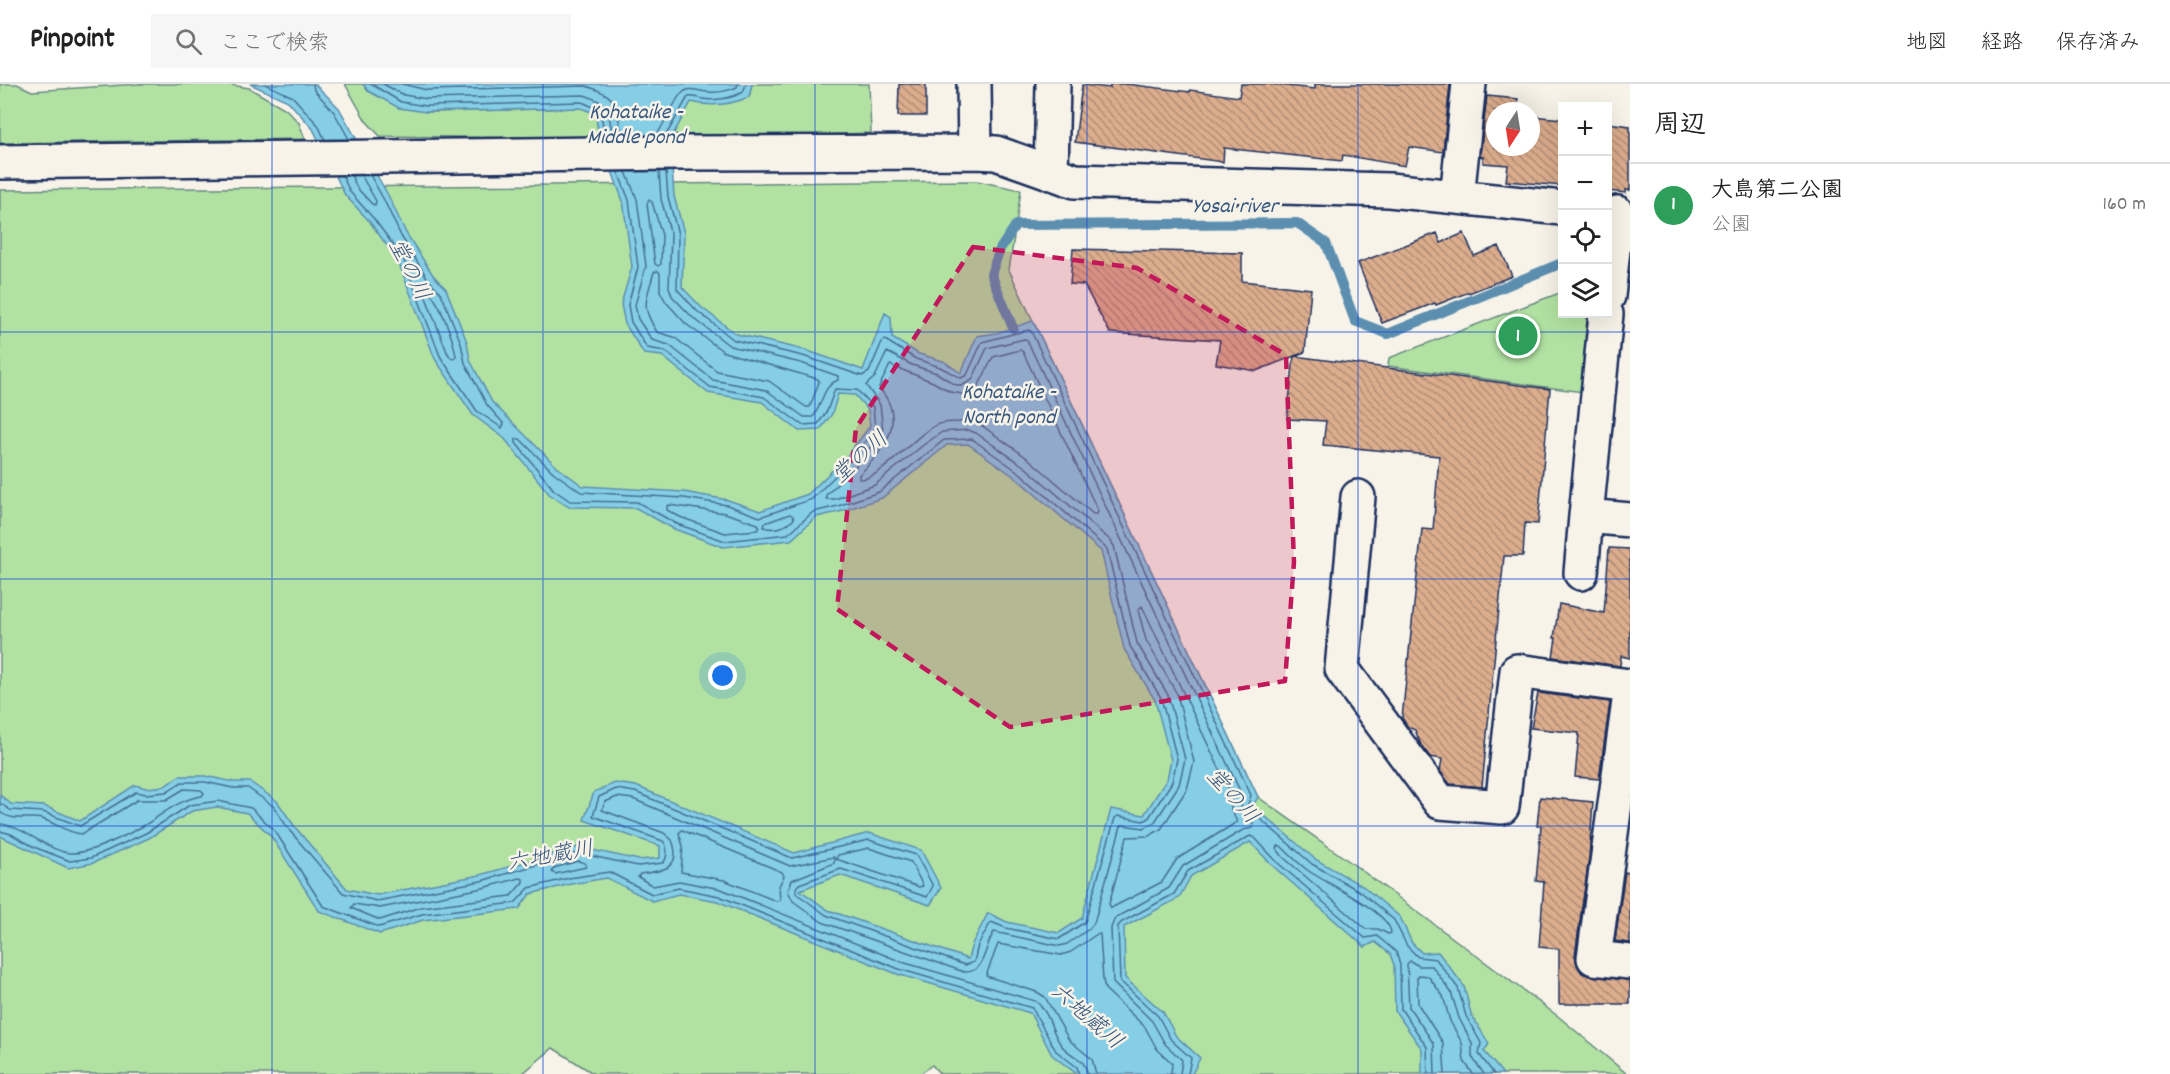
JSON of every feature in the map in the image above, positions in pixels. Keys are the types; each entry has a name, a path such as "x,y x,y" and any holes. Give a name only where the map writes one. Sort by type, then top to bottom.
{"street":[{"path":"974,84 975,152"},
{"path":"1051,173 1053,84"},
{"path":"1457,197 1469,84"},
{"path":"0,162 676,153 975,152 996,153 1075,182 1389,190 1558,207"},
{"path":"1611,264 1618,213"},
{"path":"1581,573 1606,318"},
{"path":"1358,497 1342,669 1440,802 1502,807 1516,671 1630,686"},
{"path":"1586,516 1630,520"},
{"path":"1630,694 1619,851 1594,958 1630,963"}],"highlighted area":[{"path":"973,247 1137,268 1286,355 1294,562 1285,681 1010,727 837,609 856,428"}],"green space":[{"path":"0,84 17,84 32,91 139,84 225,84 249,88 286,109 299,123 305,139 0,143"},
{"path":"345,84 363,84 368,91 426,112 581,108 595,113 600,139 380,136 366,121"},
{"path":"752,84 869,84 871,133 670,140 691,102 749,97"},
{"path":"977,181 1021,190 1009,270 1258,797 1353,864 1559,1017 1627,1074 940,1074 932,1065 920,1074 594,1074 553,1048 522,1074 0,1074 0,190"},
{"path":"1558,294 1558,318 1592,318 1583,392 1388,366 1389,358"}],"water":[{"name":"Kohataike - North pond","path":"250,84 315,84 339,108 388,195 406,233 433,275 446,289 467,342 470,360 492,402 557,467 583,486 684,492 728,500 760,511 808,494 847,456 870,426 868,410 855,395 838,394 832,414 820,430 799,431 762,402 708,393 662,356 644,354 625,324 621,304 632,267 623,201 600,139 595,113 581,108 426,112 399,108 368,91 363,84 752,84 749,97 735,102 713,105 691,102 670,140 674,196 684,233 682,287 701,307 736,334 805,350 863,370 885,313 891,317 892,338 919,354 943,361 961,373 977,336 997,333 1033,321 1258,797 1253,806 1315,859 1364,887 1400,917 1412,943 1422,953 1438,952 1464,986 1471,1014 1489,1044 1484,1051 1503,1074 1422,1074 1422,1049 1395,1011 1394,965 1390,954 1375,942 1365,947 1274,867 1250,842 1191,876 1179,898 1124,927 1125,978 1163,1012 1176,1036 1200,1058 1192,1074 1077,1074 1052,1055 1030,1013 897,974 717,901 679,894 652,901 607,878 530,894 519,909 423,920 380,934 319,911 271,836 247,813 217,807 192,811 149,838 93,863 68,868 0,836 0,795 11,804 44,806 80,821 135,785 146,788 165,786 179,776 205,776 234,782 250,782 277,801 295,827 347,889 377,895 480,875 578,847 639,860 660,858 660,846 584,820 594,792 615,783 636,786 794,853 869,833 921,850 941,888 930,905 840,875 800,890 828,910 968,959 972,944 988,913 1007,922 1059,933 1082,918 1111,809 1144,815 1167,779 1171,760 1155,700 1124,649 1101,551 1016,478 968,444 947,445 882,498 816,517 791,540 723,547 674,529 636,508 569,507 550,495 504,438 473,415 435,359 398,261 370,222 345,195 313,129 288,101"}],"building":[{"path":"899,84 926,84 926,116 898,116"},
{"path":"1110,84 1190,92 1190,90 1239,97 1241,84 1268,84 1315,89 1315,84 1450,84 1443,152 1409,147 1405,166 1343,155 1342,161 1224,148 1223,162 1075,142 1082,85 1110,88"},
{"path":"1487,96 1518,99 1518,102 1486,102"},
{"path":"1486,105 1486,156 1540,156 1540,117 1558,119 1558,186 1506,181 1508,165 1483,163 1483,157 1480,156"},
{"path":"1612,124 1630,126 1630,190 1626,190 1626,193 1612,191"},
{"path":"1437,233 1441,243 1464,233 1474,256 1499,246 1512,276 1382,323 1358,263"},
{"path":"1073,249 1242,253 1242,281 1311,289 1305,352 1256,371 1216,364 1220,340 1110,333 1084,285 1070,284"},
{"path":"1294,356 1550,389 1538,524 1525,523 1523,556 1504,556 1482,787 1450,784 1440,771 1442,759 1430,757 1421,745 1415,730 1408,727 1402,718 1422,529 1433,530 1439,456 1323,445 1326,421 1287,419"},
{"path":"1609,548 1630,549 1630,658 1621,656 1620,666 1553,657 1559,604 1604,613"},
{"path":"1538,693 1610,702 1599,779 1575,777 1579,733 1531,728"},
{"path":"1540,797 1593,802 1589,858 1575,955 1582,973 1630,980 1630,1004 1559,1004 1559,949 1539,947 1544,882 1536,881 1541,826 1537,826"},
{"path":"1625,872 1630,873 1630,943 1615,941"}],"waterway":[{"name":"Yosai river","path":"1013,328 991,274 1000,249 1016,225 1297,223 1326,243 1355,321 1388,334 1560,264"}],"place":[{"name":"大島第二公園","path":"1518,336"}],"water label":[{"name":"Kohataike - Middle pond","path":"636,122"},
{"name":"堂の川","path":"411,269"},
{"name":"堂の川","path":"859,456"},
{"name":"堂の川","path":"1234,795"},
{"name":"六地蔵川","path":"550,854"},
{"name":"六地蔵川","path":"1088,1015"}]}
